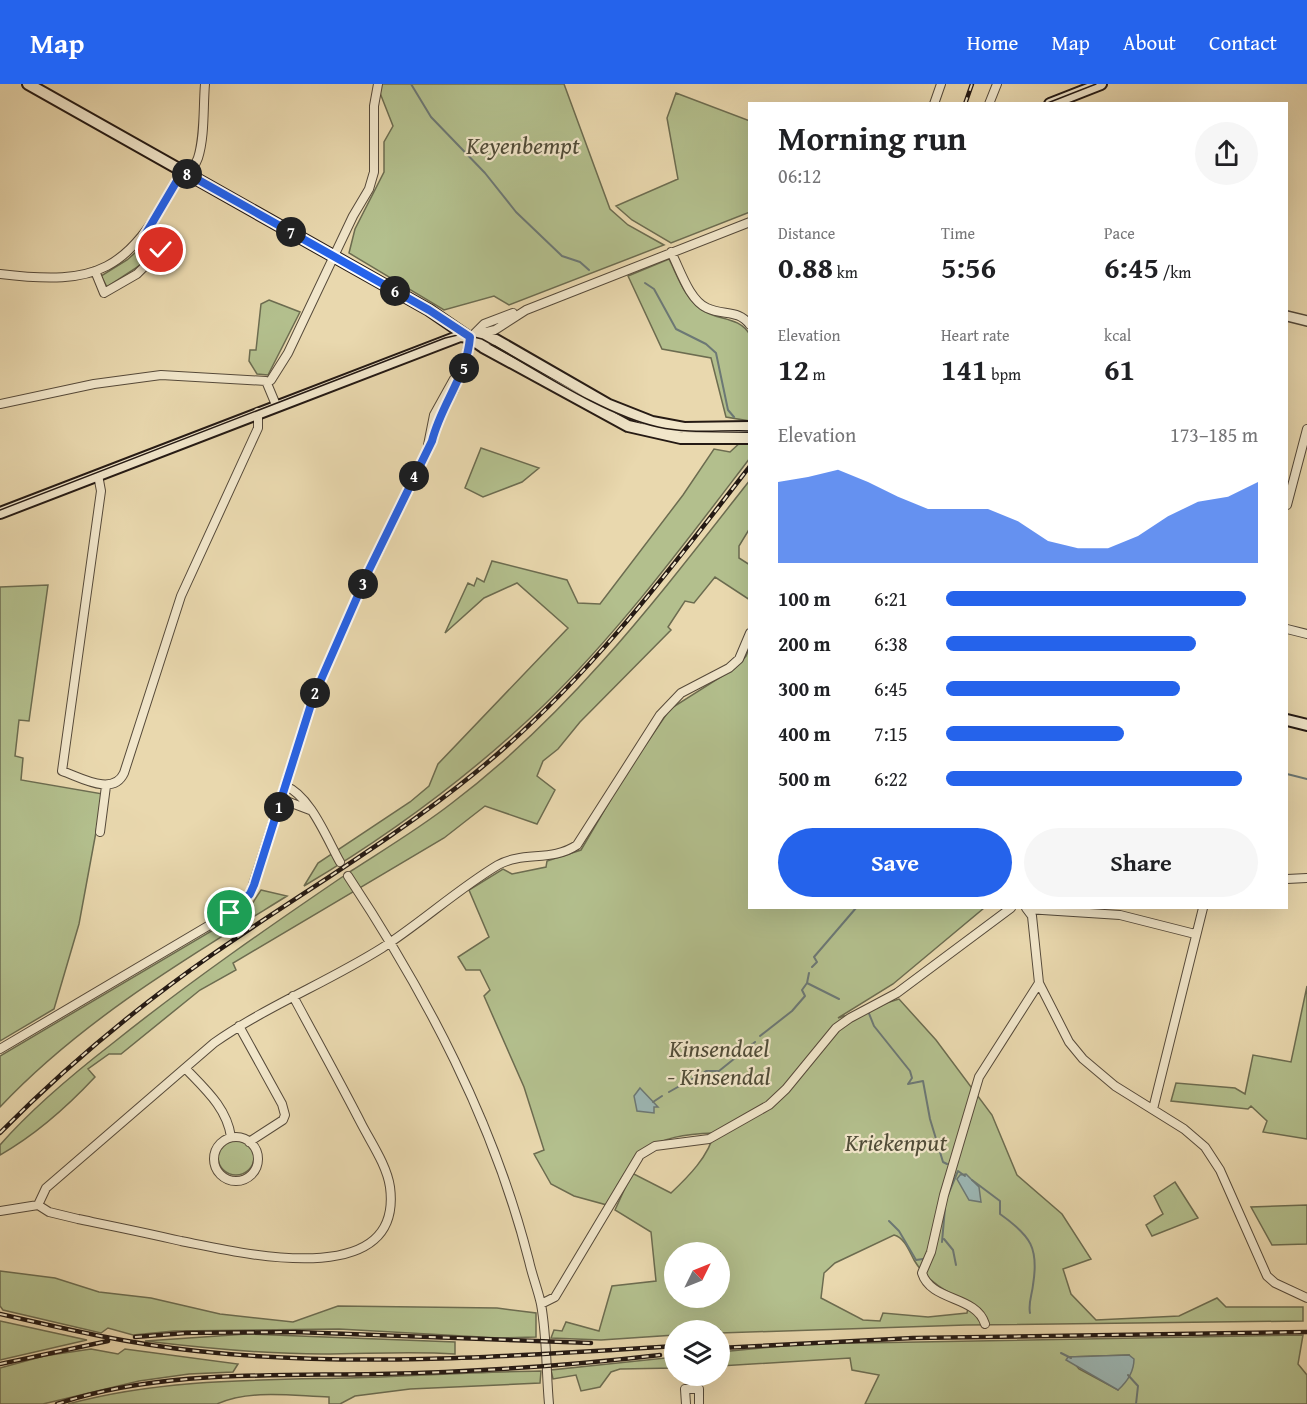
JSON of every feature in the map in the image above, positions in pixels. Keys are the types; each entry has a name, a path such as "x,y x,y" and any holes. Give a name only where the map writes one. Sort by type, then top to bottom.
{"main road":[{"path":"28,84 445,319 470,337 578,401 628,426 681,438 748,438"},
{"path":"1055,102 1101,84"},
{"path":"0,513 455,337 495,335 609,405 634,416 684,428 748,427"},
{"path":"1288,720 1307,727"},
{"path":"1288,725 1307,727"}],"street":[{"path":"0,274 46,280 80,276 117,260 145,235 178,179 194,168 199,154 205,84"},
{"path":"271,380 288,353 369,189 374,172 374,106 378,84"},
{"path":"934,102 941,84"},
{"path":"990,102 997,84"},
{"path":"0,1049 236,908 250,894 313,698 364,580 466,360 470,337 484,324 501,316 526,310 748,223"},
{"path":"95,271 104,293 137,274 161,250 145,235"},
{"path":"671,252 700,303 712,310 743,316 748,322"},
{"path":"495,335 526,310"},
{"path":"1288,316 1307,321"},
{"path":"0,404 94,384 161,375 266,381 276,405"},
{"path":"98,474 101,491 62,771 106,786 118,782 124,773 181,596 258,428 258,412"},
{"path":"1288,501 1307,429"},
{"path":"1288,629 1307,634"},
{"path":"38,1205 46,1188 185,1068 239,1026 390,942 497,866 515,859 557,855 577,845 660,715 681,693 729,668 739,659 748,638"},
{"path":"100,832 106,786"},
{"path":"285,786 297,792 340,862"},
{"path":"281,799 310,810"},
{"path":"348,876 390,942 469,1088 484,1124 520,1227 541,1304 549,1404"},
{"path":"1288,879 1307,878"},
{"path":"541,1304 555,1297 640,1155 655,1146 709,1139 769,1105 786,1089 836,1028 897,993 1010,909"},
{"path":"1027,909 1032,916 1039,983 1059,1024 1077,1052 1115,1086 1153,1109 1198,1141 1217,1164 1267,1276 1275,1283 1307,1298"},
{"path":"1039,909 1120,915 1195,934"},
{"path":"1153,1109 1203,909"},
{"path":"985,1324 977,1311 934,1290 927,1284 922,1273 931,1252 944,1195 979,1077 1039,983"},
{"path":"0,1211 38,1205 49,1212 78,1219 260,1257 325,1258 355,1252 373,1239 383,1228 391,1205 390,1185 378,1155 293,996"},
{"path":"239,1026 282,1104 285,1115 283,1120 249,1142"},
{"path":"185,1068 219,1105 229,1122 231,1137"},
{"path":"238,1136 249,1142 258,1154 258,1167 248,1177 229,1179 220,1173 214,1158 219,1144 231,1137 238,1136"},
{"path":"686,1404 685,1389 699,1389 699,1404"}],"green space":[{"name":"Keyenbempt","path":"381,84 564,84 610,209 628,225 664,245 509,305 494,296 444,310 349,253 355,229 384,172 384,142 393,126 380,93"},
{"path":"676,93 748,120 748,213 671,243 632,220 616,206 678,179 667,118"},
{"path":"145,244 153,248 154,253 107,287 101,276 127,260"},
{"path":"669,259 682,287 696,305 708,313 740,325 748,333 748,421 726,417 711,358 662,349 628,276"},
{"path":"269,300 300,312 268,375 257,374 249,361 250,350 256,350 261,304"},
{"path":"743,440 748,441 748,461 701,522 599,648 543,706 429,803 368,846 304,886 318,863 410,802 429,786 438,764 568,628 517,583 484,598 445,633 468,583 474,586 477,578 484,582 492,561 567,580 578,603 600,604 683,495 714,449 730,452"},
{"path":"481,448 539,468 522,482 483,497 465,488"},
{"path":"748,483 748,531 739,546 739,558 748,564 748,599 715,577 694,603 685,601 668,627 671,630 580,722 558,749 543,761 537,776 555,790 537,824 485,806 444,838 233,963 236,970 200,990 121,1054 109,1054 88,1069 95,1077 73,1099 51,1120 0,1155 0,1145 40,1104 142,1020 260,934 428,821 495,768 575,692 682,567"},
{"path":"48,585 29,721 19,720 15,756 23,758 21,780 103,794 79,924 54,1009 0,1041 0,587"},
{"path":"748,651 748,909 983,909 893,984 838,1018 899,999 936,1040 992,1115 1017,1175 1062,1214 1091,1259 1063,1269 1071,1294 1096,1320 1179,1316 1217,1298 1226,1307 1303,1307 1303,1321 966,1325 730,1333 730,1320 664,1320 664,1336 601,1340 551,1338 554,1330 562,1331 566,1322 599,1331 612,1286 656,1281 651,1232 615,1210 632,1173 671,1193 703,1158 714,1133 674,1137 647,1149 626,1171 607,1205 574,1196 551,1184 534,1154 544,1150 524,1087 484,996 490,990 480,970 466,970 458,957 489,937 469,890 503,869 512,874 546,867 547,861 581,850 625,775 670,709 735,668","holes":["894,1235 904,1242 919,1268 931,1280 969,1303 967,1313 928,1317 883,1313 880,1321 863,1320 821,1298 824,1273 835,1263"]},
{"path":"261,890 287,896 174,967 100,1018 32,1075 0,1107 0,1056 237,916 252,904"},
{"path":"1307,986 1307,1139 1263,1132 1267,1121 1251,1106 1248,1109 1171,1101 1176,1083 1235,1088 1245,1094 1253,1055 1291,1062"},
{"path":"236,1139 248,1145 254,1157 248,1169 236,1175 224,1169 218,1157 224,1145"},
{"path":"1175,1182 1198,1218 1152,1236 1146,1225 1163,1214 1154,1196"},
{"path":"1307,1205 1307,1244 1272,1245 1251,1207"},
{"path":"0,1271 55,1278 99,1292 151,1298 220,1314 293,1322 338,1306 497,1308 536,1313 536,1337 499,1338 339,1329 174,1331 133,1335 108,1328 101,1333 3,1310 0,1306"},
{"path":"0,1321 87,1340 0,1360"},
{"path":"247,1334 455,1342 455,1354 278,1353 145,1341"},
{"path":"1303,1335 1298,1364 1307,1375 1307,1404 865,1404 879,1375 852,1370 850,1358 730,1365 730,1351 805,1344","holes":["1129,1355 1118,1390 1079,1369 1069,1357"]},
{"path":"91,1349 118,1354 125,1349 238,1364 233,1372 189,1374 139,1381 43,1404 0,1404 0,1368 44,1356"},
{"path":"664,1358 664,1368 620,1369 611,1372 600,1387 581,1391 576,1375 553,1379 551,1370"},
{"path":"541,1371 540,1383 410,1389 355,1396 340,1404 329,1404 329,1397 272,1394 244,1396 217,1404 68,1404 138,1390 208,1382"}],"water":[{"path":"640,1088 658,1107 654,1107 654,1113 637,1111 634,1096"},
{"path":"966,1174 979,1187 981,1202 969,1200 957,1179 960,1175"},
{"path":"1129,1355 1134,1359 1133,1368 1127,1380 1118,1390 1066,1360 1068,1357"}],"waterway":[{"path":"411,84 431,117 485,173 516,212 562,256 580,262 589,270"},
{"path":"645,283 654,289 676,329 706,344 716,353 728,410 734,417"},
{"path":"1288,774 1307,779"},
{"path":"812,967 817,962 814,957 855,909"},
{"path":"760,1036 792,1011 805,996 802,990 807,983 809,973"},
{"path":"807,983 839,999"},
{"path":"868,1011 874,1026 910,1071 912,1078 908,1084 923,1081 930,1119 943,1162 947,1164"},
{"path":"669,1092 706,1071 719,1071 755,1042"},
{"path":"653,1102 662,1096"},
{"path":"947,1197 958,1171 965,1176"},
{"path":"972,1180 1000,1201 1000,1214 1019,1229 1030,1244 1035,1261 1030,1313"},
{"path":"942,1242 945,1208"},
{"path":"889,1221 899,1231 916,1260 923,1259"},
{"path":"944,1239 953,1250 956,1265"},
{"path":"1061,1353 1071,1358"},
{"path":"1128,1375 1138,1386 1136,1404"}],"tunnel":[{"path":"340,862 348,876"}],"tram line":[{"path":"1050,102 1096,84"},
{"path":"0,510 445,338 462,334 482,339 568,389 637,421 681,430 748,431"}],"railway":[{"path":"966,102 972,84"},
{"path":"0,1133 76,1061 157,995 246,931 413,820 445,797 515,738 552,703 622,627 748,469"},
{"path":"0,1314 147,1344 197,1351 316,1359 436,1359 664,1347"},
{"path":"135,1337 186,1333 295,1332 591,1343"},
{"path":"730,1347 913,1338 1307,1332"},
{"path":"0,1364 108,1341"},
{"path":"57,1404 96,1393 176,1380 257,1375 484,1370 660,1355"}],"route":[{"path":"161,250 145,235 178,179 186,173 445,319 470,337 464,367 441,413 432,441 369,570 313,698 254,885 250,894 230,913"}],"park label":[{"name":"Kinsendael - Kinsendal","path":"719,1062"},
{"name":"Kriekenput","path":"896,1142"}]}
